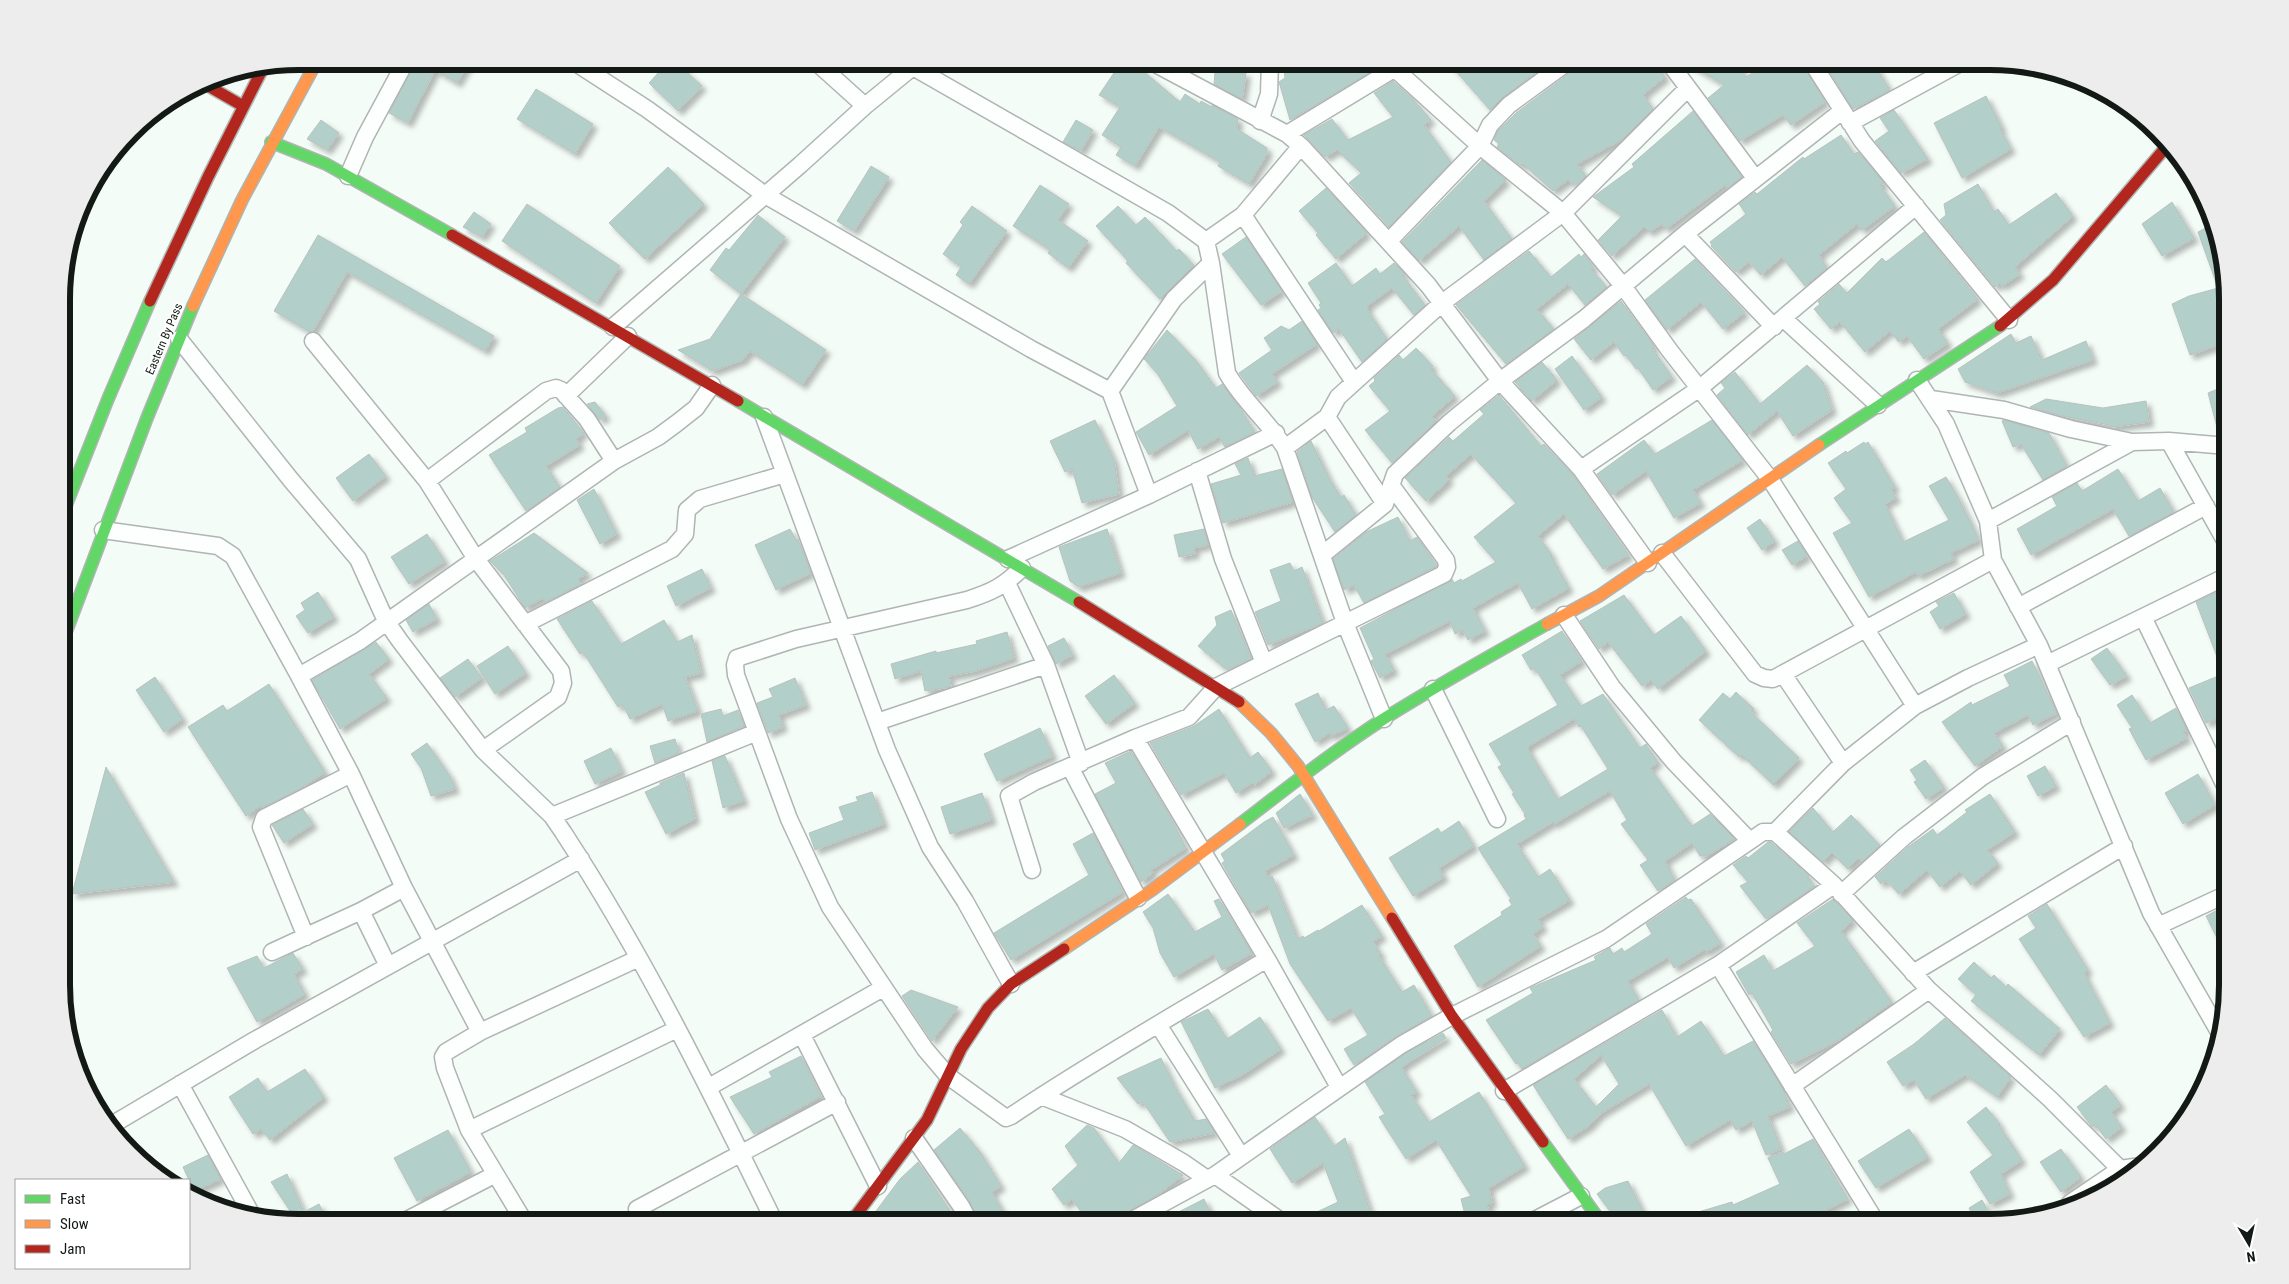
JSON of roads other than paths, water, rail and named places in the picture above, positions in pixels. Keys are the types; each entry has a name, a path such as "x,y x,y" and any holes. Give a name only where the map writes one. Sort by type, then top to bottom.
{"street":[{"name":"Eastern By Pass","path":"70,621 130,456 179,339 271,142 312,70"},
{"path":"348,176 365,137 401,70"},
{"path":"587,70 647,109 765,195 1031,349 1110,391 1149,495"},
{"path":"826,70 865,106"},
{"path":"613,328 865,106 909,70"},
{"path":"926,70 1168,213 1206,241 1227,373 1236,388 1276,433 1285,448 1344,623 1384,719"},
{"path":"1166,70 1287,134 1301,146 1428,284 1500,381 1580,469 1648,563"},
{"path":"1260,121 1270,94 1270,70"},
{"path":"1287,134 1393,70"},
{"path":"1406,70 1480,146 1563,213 1623,286 1770,478 1914,706"},
{"path":"1388,241 1480,146 1490,125 1510,105 1557,70"},
{"path":"1675,70 1756,178"},
{"path":"1817,70 1862,141 2009,320"},
{"path":"1322,555 1385,504 1395,474 1449,423 1500,381 1584,318 1756,178 1846,117 1945,70"},
{"path":"70,494 96,425 172,251 243,106 261,73"},
{"path":"210,88 243,106"},
{"path":"1285,448 1327,417 1338,397 1442,303 1563,213 1688,88"},
{"path":"271,142 326,164 628,336 1015,563 1244,705 1271,733 1304,775 1452,1016 1504,1091 1595,1214"},
{"path":"1206,241 1243,215 1301,146"},
{"path":"859,1214 927,1120 961,1049 988,1008 1011,984 1203,853 1304,775 1384,719 1564,614 1599,596 1770,478 2009,320 2053,280 2164,150"},
{"path":"1580,469 1700,388 1916,206"},
{"path":"1243,215 1354,382"},
{"path":"1685,234 1779,323 1878,406"},
{"path":"1110,391 1174,299 1211,263"},
{"path":"566,396 628,336"},
{"path":"179,339 291,480 358,560 386,621 482,750 552,816 581,860 639,958 709,1087 771,1214"},
{"path":"313,341 427,482 476,559 561,671 563,683 558,697 482,750"},
{"path":"1917,380 1946,424 1988,521 1992,560 2039,645 2151,913 2216,1021"},
{"path":"299,676 360,641 614,461 658,437 696,408 712,385"},
{"path":"427,482 546,391 556,388 587,419 614,461"},
{"path":"1931,400 2004,410 2071,429 2132,442 2169,441 2219,445"},
{"path":"764,417 877,722 930,847 965,901 1011,984"},
{"path":"1327,417 1385,504"},
{"path":"1267,959 1158,1026 1070,1076 1006,1118 948,1076 925,1049 830,908 789,819 736,675 735,665 737,658 796,639 967,600 992,592 1007,583 1015,563 1276,433"},
{"path":"2169,441 2219,530"},
{"path":"1988,521 2132,442"},
{"path":"1197,471 1223,559 1264,663"},
{"path":"526,624 672,549 685,534 687,510 700,500 785,474"},
{"path":"1032,870 1009,796 1034,782 1135,738 1189,717 1216,687 1444,574 1446,560 1391,485"},
{"path":"2018,607 2206,506"},
{"path":"103,530 218,546 232,556 352,774 404,888 480,1032"},
{"path":"1662,553 1755,674 1764,678 1773,678 1783,674 1992,560"},
{"path":"2047,664 2219,580"},
{"path":"1007,583 1046,666 1075,765 1138,898"},
{"path":"1564,614 1612,687 1662,747 1750,841"},
{"path":"2143,618 2219,774"},
{"path":"1775,832 1843,763 1914,706 2039,645"},
{"path":"877,722 1046,666"},
{"path":"1783,674 1843,763"},
{"path":"1433,689 1497,819"},
{"path":"1504,1091 1718,966 1837,889 1982,776 2072,722"},
{"path":"552,816 758,732"},
{"path":"1135,738 1267,959 1339,1087"},
{"path":"306,937 261,827 261,822 264,818 352,774"},
{"path":"1142,1214 1211,1177 1401,1045 1452,1016 1606,939 1763,832 1768,831 1775,832 1837,889 1930,990 2050,1099 2120,1169"},
{"path":"1913,973 2124,846"},
{"path":"117,1124 180,1084 432,941 581,860"},
{"path":"272,952 361,911 404,888"},
{"path":"2158,926 2219,898"},
{"path":"361,911 388,966"},
{"path":"519,1214 494,1175 469,1130 445,1068 443,1057 446,1052 480,1032 639,958"},
{"path":"1718,966 1871,1214"},
{"path":"709,1087 883,988"},
{"path":"1792,1086 1930,990"},
{"path":"1158,1026 1241,1156"},
{"path":"469,1130 677,1029"},
{"path":"802,1035 878,1186"},
{"path":"180,1084 248,1208"},
{"path":"1042,1096 1125,1129 1211,1177 1270,1214"},
{"path":"637,1209 837,1102"},
{"path":"914,1138 965,1214"},
{"path":"2082,1195 2120,1169 2128,1168"},
{"path":"419,1214 494,1175"},
{"path":"1546,1214 1581,1196"}]}
